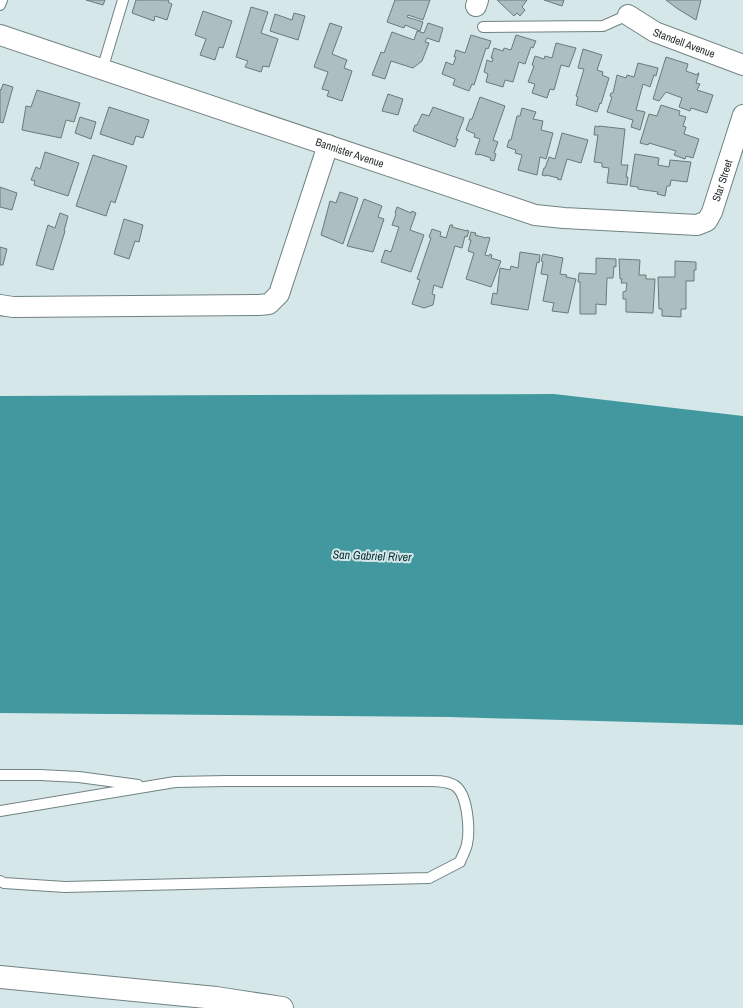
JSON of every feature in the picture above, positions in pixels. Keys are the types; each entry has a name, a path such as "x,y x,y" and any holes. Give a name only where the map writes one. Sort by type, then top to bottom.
{"highway":[{"path":"0,977 216,998 282,1008"}],"street":[{"name":"Standell Avenue","path":"628,15 655,32 743,65"},
{"name":"Bannister Avenue","path":"0,35 535,215 564,218 698,225 707,222"},
{"name":"Star Street","path":"707,222 712,212 742,120"},
{"path":"0,306 77,307 268,304 279,294 328,145"}],"lane":[{"path":"0,5 2,0"},
{"path":"102,70 122,0"},
{"path":"483,27 603,26 628,15"},
{"path":"0,775 79,777 148,787"},
{"path":"0,811 175,782 384,780 445,782 455,786 463,797 468,819 467,844 460,862 429,878 65,887 4,883 0,881"}],"water":[{"name":"San Gabriel River","path":"554,394 743,416 743,725 449,717 0,713 0,396"}],"building":[{"path":"86,0 105,0 103,5"},
{"path":"136,0 169,0 168,2 172,4 167,20 155,16 154,21 132,13"},
{"path":"395,0 430,0 423,20 408,15 407,17 423,22 420,31 405,25 404,28 387,22"},
{"path":"497,0 527,0 522,7 525,10 520,16 517,13 514,16"},
{"path":"544,0 564,0 562,6"},
{"path":"666,0 701,0 696,20 678,9"},
{"path":"251,7 268,12 261,33 278,39 269,67 263,66 261,72 245,67 248,61 236,57"},
{"path":"203,11 232,21 223,48 219,47 215,60 200,55 206,39 195,35"},
{"path":"294,13 305,16 298,40 270,31 275,14 292,20"},
{"path":"330,23 342,27 332,54 347,60 344,68 352,71 342,101 327,96 329,91 322,89 328,72 314,67"},
{"path":"428,23 443,28 439,42 427,38 425,42 429,43 422,61 413,68 391,61 385,79 372,75 381,52 384,53 392,32 414,40 417,31 424,33"},
{"path":"471,35 491,41 488,49 486,48 474,85 472,84 469,91 453,85 455,79 442,74 446,62 453,65 456,57 454,57 456,50 465,53"},
{"path":"516,35 536,41 533,48 531,47 525,64 519,62 513,82 505,80 503,87 486,82 488,74 484,72 487,60 492,62 493,58 491,58 494,48 503,51 504,48 511,50"},
{"path":"556,43 576,48 569,67 561,65 554,90 550,89 547,98 532,93 535,84 528,82 534,66 532,65 535,56 544,59 545,56 552,58"},
{"path":"583,49 602,55 597,70 603,72 602,75 609,78 597,112 576,105 578,97 576,96 584,69 578,68"},
{"path":"666,57 688,64 686,71 697,75 699,73 696,83 700,84 697,90 713,95 707,113 691,108 690,111 679,107 682,98 666,92 659,101 653,99"},
{"path":"638,63 658,68 656,76 654,75 650,87 643,84 636,110 645,112 640,130 631,127 633,120 607,112 612,97 610,96 611,93 613,93 617,75 626,78 627,75 634,77"},
{"path":"3,84 13,87 3,123 0,122 0,89 1,90"},
{"path":"37,90 80,103 74,122 66,120 61,138 22,130 26,106 31,107"},
{"path":"388,94 403,99 398,115 382,111"},
{"path":"480,97 505,106 493,140 498,142 494,153 496,154 494,161 490,160 491,158 475,154 480,139 474,137 475,134 466,130 470,119 472,119"},
{"path":"661,105 680,111 679,115 686,117 683,126 686,127 684,134 699,139 693,158 686,156 685,159 674,155 676,151 649,143 648,145 640,143 649,114 657,116"},
{"path":"109,107 149,120 143,138 136,136 133,145 100,134"},
{"path":"433,107 464,118 456,139 458,139 455,147 413,131 422,114 429,116"},
{"path":"522,108 536,112 533,119 543,121 541,130 553,133 546,159 540,157 537,175 518,170 522,155 515,153 516,150 507,147 509,140 511,140 517,116 520,116"},
{"path":"80,117 96,122 91,139 75,133"},
{"path":"595,126 625,129 621,165 628,165 626,177 628,177 627,185 607,183 609,168 602,167 602,163 594,162 598,135 594,135"},
{"path":"562,133 588,140 581,163 567,159 561,180 542,175 549,157 555,159"},
{"path":"45,152 79,163 68,196 34,185 35,181 31,180 36,167 40,169"},
{"path":"635,154 659,158 658,165 669,167 670,160 691,162 687,182 671,180 670,186 667,186 665,196 657,194 658,192 638,189 638,187 630,186"},
{"path":"93,155 127,166 115,203 111,201 106,216 76,206"},
{"path":"0,187 17,193 12,210 0,207"},
{"path":"340,192 358,198 343,244 321,235 330,201 336,203"},
{"path":"364,199 382,206 378,217 384,219 373,252 347,246"},
{"path":"397,207 411,213 412,211 416,213 410,230 424,235 411,272 381,262 385,250 391,252 399,227 392,225"},
{"path":"60,213 68,216 53,270 36,265 48,225 55,228"},
{"path":"124,219 143,225 139,242 135,241 129,259 114,254"},
{"path":"450,225 453,225 452,227 469,231 467,237 465,236 462,248 455,246 442,288 434,285 432,294 435,295 433,305 424,308 412,304 420,280 417,279 431,238 429,237 432,229 441,232 440,236 446,238"},
{"path":"471,232 476,233 475,235 490,238 485,255 489,256 490,254 492,255 491,258 501,261 491,287 466,279 474,253 468,251 471,240 469,240"},
{"path":"0,247 7,249 3,265 0,265"},
{"path":"520,252 540,255 539,263 537,262 528,310 491,304 493,293 497,294 500,268 510,270 511,266 518,268"},
{"path":"543,254 563,258 560,274 576,279 568,313 552,311 554,303 543,301 548,275 541,274 543,262 541,261"},
{"path":"596,258 616,259 616,267 614,266 613,278 607,278 606,305 596,304 596,314 580,314 580,282 578,282 579,273 596,274"},
{"path":"619,259 640,260 639,275 646,275 646,279 655,279 653,313 626,312 626,299 623,299 623,292 626,291 627,283 621,283 622,279 620,279"},
{"path":"675,261 696,262 694,281 686,281 686,309 681,309 681,317 662,316 662,309 659,309 658,277 675,277"}]}
